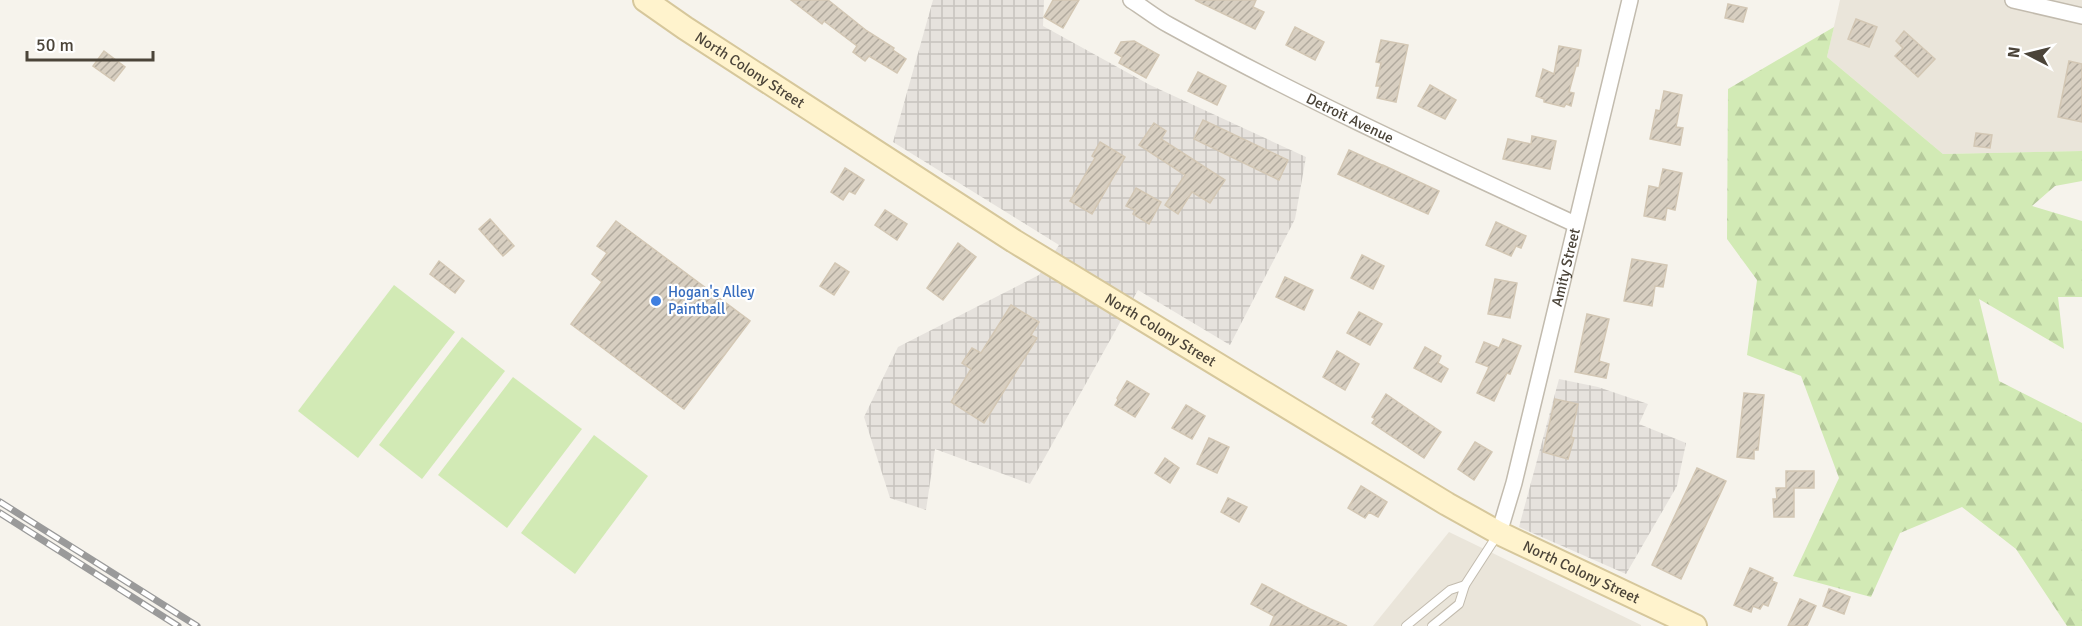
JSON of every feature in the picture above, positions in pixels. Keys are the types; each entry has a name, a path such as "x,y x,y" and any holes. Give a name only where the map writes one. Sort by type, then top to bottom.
{"main road":[{"name":"North Colony Street","path":"645,0 1014,241 1396,474 1499,533 1695,626"}],"street":[{"name":"Detroit Avenue","path":"1131,0 1166,23 1222,53 1446,165 1575,224"},
{"name":"Amity Street","path":"1499,533 1514,483 1630,0"},
{"path":"2013,0 2082,16"}],"lane":[{"path":"1432,626 1459,604 1465,585 1499,533"},
{"path":"1406,626 1450,590 1465,585"}],"shaded area":[{"path":"933,0 1044,0 1043,26 1150,85 1306,157 1295,219 1230,345 1138,290 1030,484 935,449 926,510 890,498 864,417 898,347 1039,275 1059,245 893,142"},
{"path":"1840,0 2082,0 2082,151 1943,154 1827,57"},
{"path":"1559,379 1598,387 1648,404 1639,424 1686,443 1677,486 1626,574 1519,527"},
{"path":"1449,532 1641,625 1641,626 1373,626"}],"green space":[{"path":"1834,27 1827,57 1943,154 2082,151 2082,181 2055,186 2032,206 2082,221 2082,297 2058,297 2064,349 1979,299 1999,381 2082,423 2082,626 2067,626 2016,549 1962,507 1900,533 1871,597 1793,576 1839,478 1801,376 1747,355 1757,280 1727,239 1728,89"},
{"path":"394,285 455,332 358,458 298,411"},
{"path":"462,337 505,371 422,479 379,445"},
{"path":"513,377 582,429 507,528 438,475"},
{"path":"594,435 648,476 575,574 521,533"}],"building":[{"path":"791,0 828,0 906,59 897,73 869,56 865,61 853,52 857,46 824,21 822,24"},
{"path":"1053,0 1079,0 1063,28 1044,17"},
{"path":"1195,0 1256,0 1253,7 1264,12 1255,29"},
{"path":"1728,4 1747,8 1743,22 1725,18"},
{"path":"1856,19 1877,27 1869,47 1848,39"},
{"path":"1295,27 1324,42 1315,60 1286,45"},
{"path":"1904,31 1935,59 1918,77 1895,56 1903,48 1896,41"},
{"path":"1381,40 1408,45 1396,102 1377,98 1380,86 1376,86 1381,63 1376,62"},
{"path":"1134,41 1159,55 1146,78 1119,63 1122,57 1115,53 1121,42"},
{"path":"1559,46 1581,50 1569,92 1574,93 1571,106 1566,104 1564,107 1544,102 1544,99 1536,96 1543,69 1554,74"},
{"path":"104,51 125,67 114,81 93,66"},
{"path":"2069,61 2082,64 2082,122 2058,117"},
{"path":"1198,72 1226,86 1217,105 1188,91"},
{"path":"1430,85 1456,100 1445,119 1418,106"},
{"path":"1664,91 1682,95 1676,127 1683,128 1680,145 1650,139 1656,110 1660,111"},
{"path":"1203,120 1288,160 1279,180 1194,139"},
{"path":"1154,123 1166,131 1161,139 1225,180 1210,203 1192,192 1178,214 1165,205 1185,175 1139,145"},
{"path":"1976,133 1992,135 1990,148 1974,146"},
{"path":"1532,136 1556,141 1550,169 1503,159 1508,139 1531,144"},
{"path":"1100,142 1125,157 1092,214 1070,201 1095,158 1092,156"},
{"path":"1349,150 1382,165 1382,168 1383,165 1439,191 1428,214 1338,174"},
{"path":"845,168 864,180 855,194 849,191 843,200 831,192"},
{"path":"1663,169 1682,173 1675,210 1667,208 1665,220 1644,216 1649,186 1659,188"},
{"path":"1136,188 1161,202 1149,224 1133,214 1135,210 1126,206"},
{"path":"885,210 907,224 897,240 875,225"},
{"path":"490,219 514,246 503,256 479,229"},
{"name":"Hogan's Alley Paintball","path":"616,221 750,321 684,409 571,324 602,282 592,274 607,253 597,246"},
{"path":"1496,222 1526,236 1521,248 1516,246 1511,256 1486,245"},
{"path":"958,243 976,257 943,300 927,288"},
{"path":"1362,255 1384,266 1373,289 1351,278"},
{"path":"1632,259 1667,265 1663,287 1655,286 1652,306 1624,301"},
{"path":"439,261 464,281 455,293 430,274"},
{"path":"835,263 849,272 834,295 820,286"},
{"path":"1285,277 1313,290 1304,310 1276,297"},
{"path":"1495,279 1517,283 1510,318 1488,314"},
{"path":"1011,305 1039,322 1031,335 1037,338 984,423 951,402 971,369 962,363 972,348 981,353"},
{"path":"1359,312 1382,324 1370,345 1347,333"},
{"path":"1587,314 1609,319 1599,361 1609,364 1606,378 1575,372"},
{"path":"1503,339 1521,346 1510,374 1507,373 1494,401 1477,393 1489,367 1476,362 1484,342 1499,348"},
{"path":"1425,347 1441,356 1438,363 1448,369 1441,382 1414,368"},
{"path":"1337,351 1359,364 1345,390 1323,377"},
{"path":"1127,381 1149,394 1135,417 1115,405"},
{"path":"1744,393 1764,395 1758,450 1754,450 1754,459 1737,457"},
{"path":"1386,394 1441,432 1424,458 1372,423 1375,419 1372,417"},
{"path":"1555,399 1578,404 1571,437 1574,438 1568,459 1543,452"},
{"path":"1186,405 1205,416 1192,439 1172,428"},
{"path":"1209,438 1229,447 1217,473 1197,464"},
{"path":"1475,442 1492,452 1474,480 1458,469"},
{"path":"1165,458 1179,468 1170,483 1155,473"},
{"path":"1697,468 1726,481 1681,579 1652,565"},
{"path":"1786,471 1814,471 1814,488 1794,488 1794,517 1774,517 1773,499 1777,499 1776,488 1786,488"},
{"path":"1361,486 1387,502 1378,517 1369,512 1365,518 1348,508"},
{"path":"1228,498 1247,507 1239,522 1221,512"},
{"path":"1750,568 1773,578 1772,581 1777,583 1768,606 1763,604 1760,609 1753,606 1751,612 1734,605"},
{"path":"1262,584 1347,626 1270,626 1274,616 1251,604"},
{"path":"1829,589 1850,597 1844,614 1823,606"},
{"path":"1800,599 1816,606 1807,626 1788,626"}],"railway":[{"path":"0,502 197,626"},
{"path":"0,513 178,626"}],"place":[{"name":"Hogan's Alley Paintball","path":"656,301"}]}
